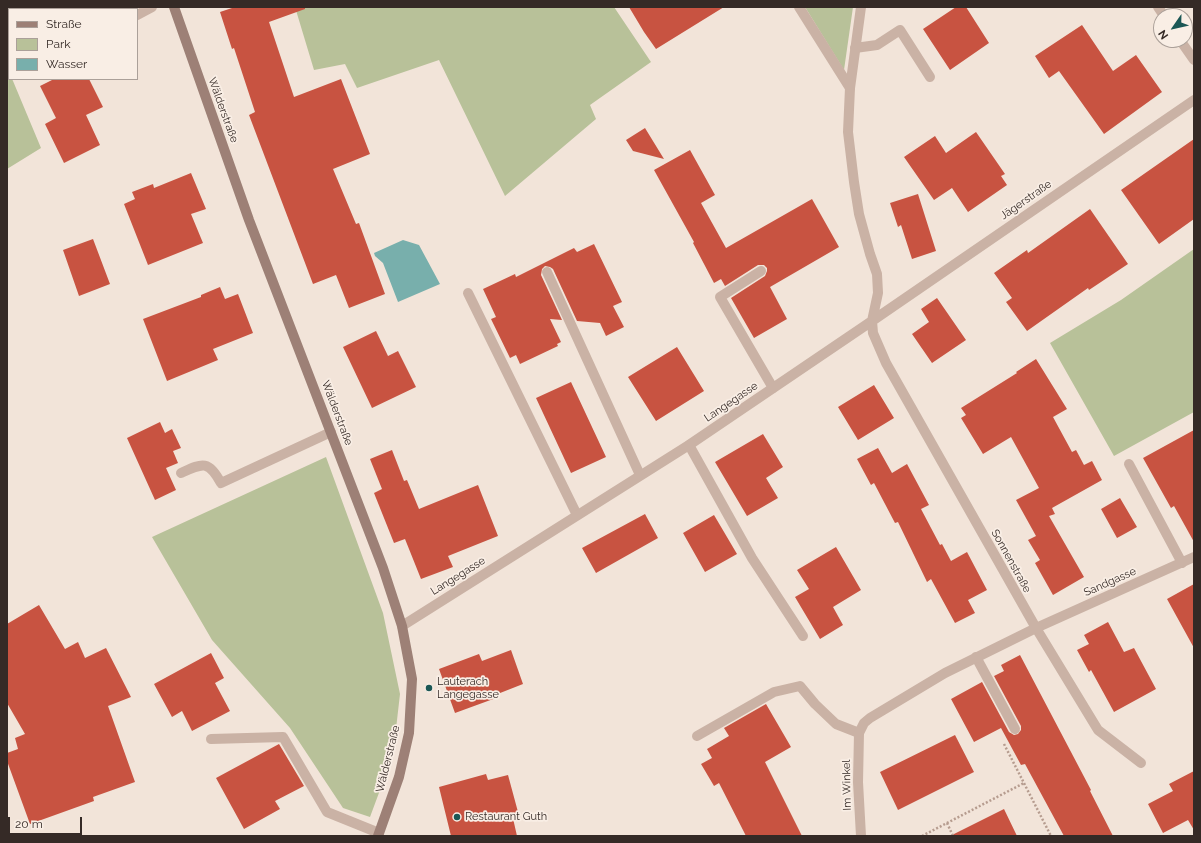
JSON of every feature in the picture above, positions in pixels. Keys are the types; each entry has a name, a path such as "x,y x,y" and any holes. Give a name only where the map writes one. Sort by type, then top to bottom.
{"main road":[{"name":"Wälderstraße","path":"174,7 249,220 383,568 402,626 412,679 409,732 399,777 378,835"}],"street":[{"path":"138,14 152,7"},
{"path":"799,7 850,88"},
{"path":"861,7 850,88 848,132 854,182 860,214 870,254 878,274 878,293 872,321"},
{"path":"855,48 877,45 900,30 930,77"},
{"path":"1186,48 1194,60"},
{"name":"Jägerstraße","path":"872,321 1194,100"},
{"path":"761,271 720,297 773,388"},
{"path":"547,272 640,476"},
{"path":"468,293 577,515"},
{"name":"Langegasse","path":"402,626 688,445 872,321"},
{"name":"Sonnenstraße","path":"872,321 873,333 886,363 1036,628 1098,730 1141,763"},
{"path":"181,473 198,466 205,465 214,470 221,483 331,432"},
{"path":"688,445 752,558 803,636"},
{"path":"1129,464 1182,563"},
{"name":"Sandgasse","path":"1036,628 1194,557"},
{"path":"697,736 774,692 800,686 815,704 836,724 858,733 870,718 945,673 1036,628"},
{"path":"976,657 1015,729"},
{"name":"Im Winkel","path":"858,733 858,782 861,836"},
{"path":"211,739 284,737 327,812 378,835"}],"path":[{"path":"1015,729 1001,737 1051,836"},
{"path":"922,836 1024,783"},
{"path":"947,823 953,836"}],"green space":[{"path":"295,7 614,7 651,62 590,105 596,119 505,196 439,60 357,88 345,64 314,70"},
{"path":"805,7 853,7 844,70"},
{"path":"7,69 8,80 13,81 41,148 7,169"},
{"path":"1194,249 1194,412 1114,456 1050,343 1121,300"},
{"path":"326,457 383,613 400,694 393,755 370,817 343,808 290,728 212,640 152,537"}],"water":[{"path":"403,240 419,245 440,284 398,302 383,263 375,256 374,253"}],"building":[{"path":"235,7 305,7 305,9 269,22 294,97 341,79 370,154 333,169 356,224 359,223 385,294 349,308 336,275 313,284 249,115 255,112 234,48 232,49 220,12"},
{"path":"629,7 724,7 656,49"},
{"path":"956,7 966,7 989,43 950,70 923,29"},
{"path":"1082,25 1113,71 1136,55 1162,92 1104,134 1059,71 1049,78 1035,56"},
{"path":"52,80 90,80 103,107 86,115 100,145 64,163 45,124 56,118 40,86"},
{"path":"645,128 664,159 633,151 626,140"},
{"path":"976,132 1005,174 1001,176 1007,185 968,212 952,188 934,200 904,157 935,136 946,153"},
{"path":"1194,139 1194,219 1159,244 1121,190"},
{"path":"690,150 715,195 701,203 726,248 812,199 839,247 770,287 787,319 754,338 731,298 765,276 767,268 764,265 758,265 725,286 721,279 714,283 693,243 694,242 654,170"},
{"path":"191,173 206,209 191,214 203,243 148,265 124,204 135,199 132,192 153,184 154,188"},
{"path":"918,194 936,251 912,259 901,225 898,227 890,203"},
{"path":"1090,209 1128,264 1089,290 1088,288 1027,331 1006,302 1012,298 994,273 1027,250 1028,253"},
{"path":"93,239 110,284 79,296 63,250"},
{"path":"594,244 622,302 613,306 624,327 606,336 600,323 577,321 553,269 545,266 542,269 541,275 562,320 550,319 561,342 557,344 558,346 520,364 516,355 510,358 491,319 496,317 483,289 515,274 516,277 574,248 577,252"},
{"path":"220,287 225,299 238,294 253,333 213,349 218,360 167,381 143,319 201,297 201,295"},
{"path":"937,298 966,340 932,363 912,334 929,322 921,309"},
{"path":"376,331 388,356 398,351 416,387 372,408 343,347"},
{"path":"677,347 704,391 656,421 628,377"},
{"path":"1036,359 1067,409 1053,417 1072,452 1076,450 1084,465 1092,461 1102,480 1052,508 1055,514 1049,516 1084,577 1053,595 1035,563 1040,560 1028,540 1036,536 1016,500 1039,488 1011,437 983,454 961,418 966,415 961,408 1017,373 1016,372"},
{"path":"571,382 606,457 571,473 536,398"},
{"path":"874,385 894,418 858,440 838,407"},
{"path":"160,422 165,433 172,429 181,448 173,451 178,463 166,468 176,490 155,500 127,438"},
{"path":"1194,430 1194,542 1174,506 1171,508 1143,458"},
{"path":"763,434 783,467 766,478 778,498 747,516 715,462"},
{"path":"878,448 892,473 907,464 929,505 921,509 940,545 942,544 951,561 967,552 987,590 968,600 975,613 955,623 931,579 927,582 898,522 895,523 874,483 871,485 857,459"},
{"path":"392,450 404,481 407,480 419,509 478,485 498,536 448,556 453,567 421,579 405,539 394,543 374,493 382,489 370,459"},
{"path":"1120,498 1137,527 1117,538 1101,509"},
{"path":"645,514 658,538 596,573 582,548"},
{"path":"714,515 737,554 705,572 683,533"},
{"path":"836,547 861,590 833,607 843,625 820,639 795,597 809,589 797,570"},
{"path":"1194,584 1194,648 1167,599"},
{"path":"39,605 65,649 78,642 85,658 106,648 131,697 108,706 135,782 93,797 94,801 30,824 7,761 7,753 18,749 15,738 25,734 7,703 7,624"},
{"path":"1108,622 1124,652 1134,648 1156,689 1114,712 1091,670 1089,672 1077,650 1089,644 1084,635"},
{"path":"511,650 523,684 495,695 496,698 455,713 439,669 479,654 482,661"},
{"path":"211,653 224,678 215,683 230,711 192,731 182,711 172,717 154,684"},
{"path":"1020,655 1091,790 1090,791 1113,836 1064,836 1025,764 1021,765 1001,728 974,742 951,699 982,682 1009,732 1014,735 1018,734 1021,730 1021,726 994,676 1004,671 1001,665"},
{"path":"766,704 791,747 765,762 802,836 746,836 719,783 714,786 701,764 712,758 707,749 729,736 724,728"},
{"path":"955,735 974,772 898,810 880,772"},
{"path":"279,744 304,786 275,801 280,809 244,829 216,778"},
{"path":"1194,771 1194,830 1188,820 1163,833 1148,804 1173,791 1169,784"},
{"path":"486,774 488,780 508,775 518,812 512,814 517,836 451,836 439,787"},
{"path":"1004,809 1017,836 950,836"}],"place":[{"name":"Lauterach Langegasse","path":"429,688"},
{"name":"Restaurant Guth","path":"457,817"}]}
